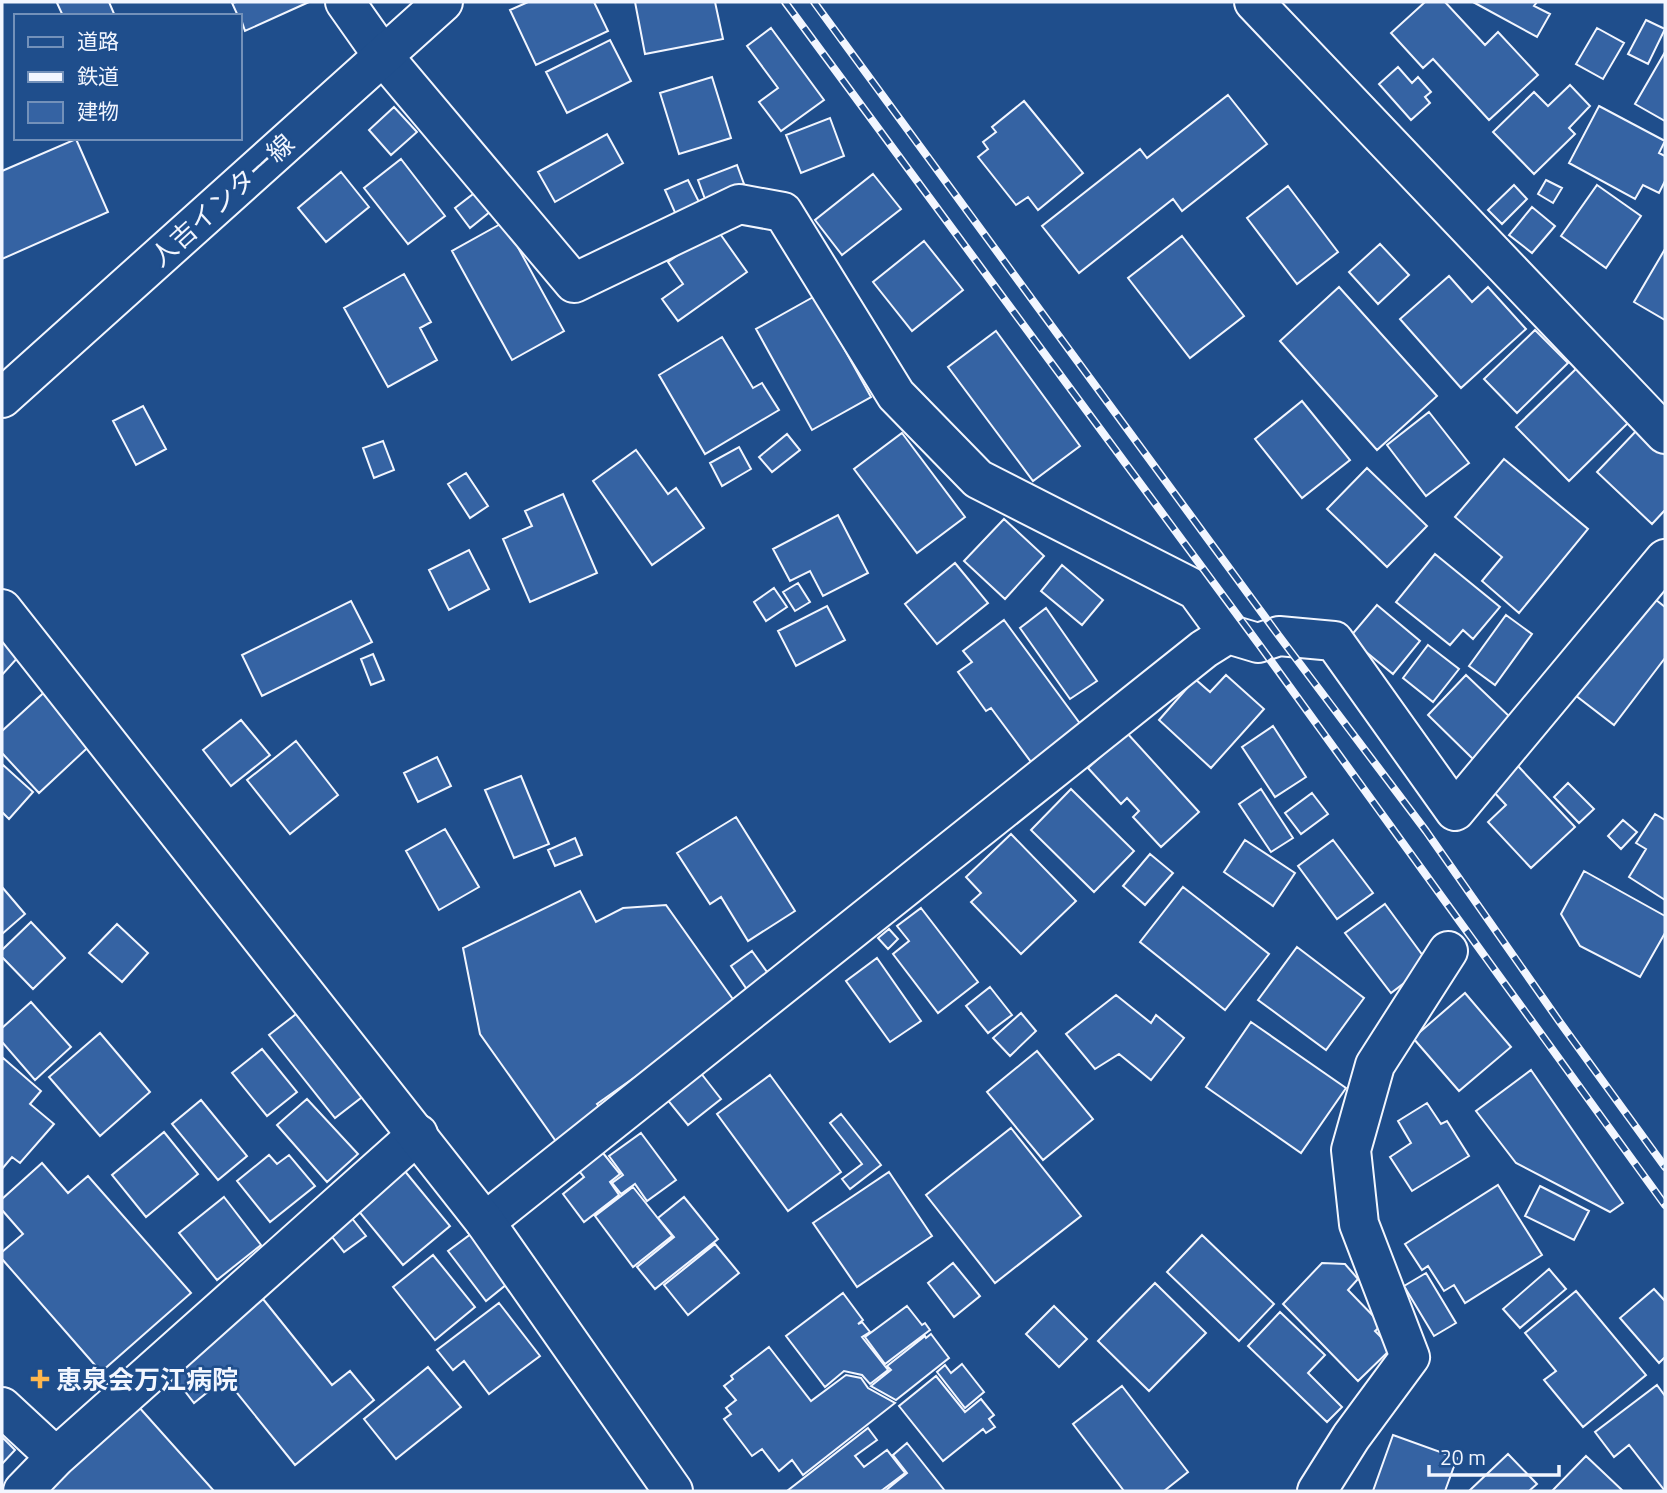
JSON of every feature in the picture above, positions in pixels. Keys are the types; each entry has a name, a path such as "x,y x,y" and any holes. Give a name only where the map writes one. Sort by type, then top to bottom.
{"street":[{"path":"345,2 383,55 574,283 739,204 783,212 896,395 978,480 1196,590 1228,634 1258,643 1279,636 1334,641 1455,811 1665,559"},
{"name":"人吉インター線","path":"2,398 443,2"},
{"path":"1254,2 1665,434"},
{"path":"2,609 485,1222 673,1491"},
{"path":"485,1222 1204,649 1228,634"},
{"path":"1317,1491 1351,1437 1410,1357 1359,1224 1351,1150 1375,1065 1448,951"},
{"path":"23,1491 57,1457 418,1134"},
{"path":"2,1406 57,1457"}],"building":[{"path":"109,2 114,14 62,14 57,3"},
{"path":"309,2 245,31 242,14 237,14 232,3"},
{"path":"528,2 594,2 608,31 536,65 510,10"},
{"path":"635,2 715,2 723,39 645,54"},
{"path":"1425,2 1445,2 1485,45 1498,32 1538,75 1489,120 1433,59 1423,68 1391,33"},
{"path":"1473,2 1537,2 1534,6 1550,14 1537,37"},
{"path":"1646,20 1665,29 1648,64 1628,54"},
{"path":"771,28 824,100 781,131 759,102 778,88 747,46"},
{"path":"1597,28 1624,43 1603,79 1576,64"},
{"path":"610,40 631,81 567,113 546,72"},
{"path":"1665,52 1665,121 1635,104"},
{"path":"1398,67 1412,83 1418,77 1431,92 1425,97 1430,103 1411,120 1379,84"},
{"path":"712,77 731,138 679,154 660,93"},
{"path":"1570,85 1590,106 1569,128 1575,134 1534,174 1493,132 1534,92 1548,106"},
{"path":"1228,95 1267,144 1182,211 1173,199 1079,273 1042,226 1140,149 1147,158"},
{"path":"1024,101 1083,173 1038,210 1028,197 1016,205 978,157 988,149 983,142 996,132 992,127"},
{"path":"1599,106 1665,141 1659,153 1665,156 1665,181 1659,193 1643,185 1635,199 1569,163"},
{"path":"394,107 417,132 391,155 369,130"},
{"path":"830,118 844,156 801,173 786,135"},
{"path":"607,134 623,163 555,202 538,172"},
{"path":"76,140 108,212 2,259 2,171"},
{"path":"401,159 445,216 408,244 364,188"},
{"path":"737,165 744,184 705,199 698,180"},
{"path":"341,172 369,207 326,242 298,208"},
{"path":"873,174 901,209 842,255 815,220"},
{"path":"688,180 701,206 677,217 665,190"},
{"path":"1546,180 1562,188 1553,203 1538,194"},
{"path":"1514,185 1527,199 1502,224 1488,210"},
{"path":"1597,185 1641,216 1606,268 1561,236"},
{"path":"1288,186 1338,252 1297,284 1247,218"},
{"path":"477,191 491,211 470,228 455,208"},
{"path":"1532,207 1555,226 1532,253 1509,235"},
{"path":"504,222 564,331 512,360 452,251"},
{"path":"716,228 747,272 678,321 662,299 683,284 668,262"},
{"path":"1182,236 1244,316 1190,358 1128,278"},
{"path":"924,241 963,290 912,331 873,282"},
{"path":"1380,244 1409,275 1378,304 1349,272"},
{"path":"1665,249 1665,320 1634,302"},
{"path":"404,274 431,322 420,328 437,360 388,387 344,308"},
{"path":"1449,276 1472,302 1488,287 1526,329 1461,388 1400,319"},
{"path":"1339,287 1437,396 1377,450 1280,341"},
{"path":"815,296 871,397 812,430 756,329"},
{"path":"1535,330 1568,363 1517,413 1484,379"},
{"path":"996,331 1080,446 1033,481 948,367"},
{"path":"722,337 753,388 762,383 779,410 705,454 659,375"},
{"path":"1578,367 1631,420 1569,481 1516,427"},
{"path":"1302,401 1350,460 1302,498 1255,439"},
{"path":"143,406 166,449 136,465 113,421"},
{"path":"1429,412 1469,463 1426,496 1387,445"},
{"path":"1638,429 1665,455 1665,510 1652,524 1597,472"},
{"path":"902,433 965,517 917,553 854,469"},
{"path":"787,434 800,450 772,472 759,457"},
{"path":"383,441 394,470 374,478 363,448"},
{"path":"739,447 751,469 722,486 710,463"},
{"path":"636,450 668,494 676,488 704,528 652,565 593,481"},
{"path":"1504,459 1588,529 1519,613 1482,581 1502,557 1455,517"},
{"path":"1367,468 1427,526 1387,567 1327,509"},
{"path":"466,473 488,506 470,518 448,484"},
{"path":"563,494 597,573 530,602 503,539 532,526 525,511"},
{"path":"838,515 868,573 823,596 810,571 790,581 773,549"},
{"path":"1004,519 1044,556 1005,599 964,561"},
{"path":"469,550 489,589 449,610 429,570"},
{"path":"1435,554 1500,607 1473,639 1463,630 1450,645 1396,602"},
{"path":"955,563 988,603 937,644 905,604"},
{"path":"1062,565 1103,600 1082,625 1041,591"},
{"path":"798,583 810,602 795,611 783,592"},
{"path":"774,588 787,607 766,621 754,602"},
{"path":"1651,596 1665,607 1665,658 1614,725 1575,695"},
{"path":"351,601 372,642 262,696 242,655"},
{"path":"1377,605 1420,641 1393,674 1349,638"},
{"path":"827,606 845,640 796,666 778,631"},
{"path":"1046,608 1097,681 1070,699 1020,628"},
{"path":"1506,615 1532,634 1495,685 1469,666"},
{"path":"1004,620 1084,729 1034,766 991,708 986,711 958,672 972,662 963,651"},
{"path":"2,638 20,655 2,675"},
{"path":"1428,645 1459,669 1433,702 1403,678"},
{"path":"373,654 384,680 371,685 361,659"},
{"path":"1226,675 1264,709 1211,768 1159,720 1195,679 1210,692"},
{"path":"1466,675 1511,718 1473,759 1428,715"},
{"path":"50,687 98,738 39,793 2,753 2,731"},
{"path":"241,720 270,755 231,786 203,750"},
{"path":"1273,726 1306,777 1275,797 1242,747"},
{"path":"1127,733 1199,812 1161,847 1133,817 1139,811 1127,798 1121,804 1088,768"},
{"path":"296,741 338,795 290,834 247,780"},
{"path":"437,757 451,786 418,802 404,773"},
{"path":"2,764 33,792 9,819 2,812"},
{"path":"1518,766 1575,827 1531,868 1488,822 1506,805 1492,790"},
{"path":"521,776 549,844 514,858 485,790"},
{"path":"1568,783 1594,809 1579,823 1554,797"},
{"path":"1071,789 1134,851 1094,892 1031,830"},
{"path":"1261,789 1293,838 1271,852 1239,804"},
{"path":"1312,793 1328,814 1301,834 1285,813"},
{"path":"1655,814 1665,820 1665,900 1629,877 1646,849 1636,843"},
{"path":"736,817 795,911 748,941 721,897 710,904 677,853"},
{"path":"1623,820 1637,832 1621,849 1608,836"},
{"path":"445,829 479,887 439,910 406,851"},
{"path":"1011,834 1076,901 1021,954 971,902 981,893 966,877"},
{"path":"575,838 582,855 555,866 548,850"},
{"path":"1245,840 1295,873 1273,906 1224,872"},
{"path":"1333,840 1373,893 1337,919 1298,866"},
{"path":"1150,854 1173,873 1145,905 1123,886"},
{"path":"1584,871 1665,916 1665,933 1640,977 1580,946 1561,914"},
{"path":"2,887 25,914 2,934"},
{"path":"1183,887 1269,954 1225,1010 1140,942"},
{"path":"580,891 596,922 623,908 666,905 737,1005 597,1104 605,1115 560,1147 480,1034 463,948"},
{"path":"1385,904 1429,964 1391,993 1345,933"},
{"path":"921,908 978,982 938,1013 893,954 909,941 897,926"},
{"path":"31,922 65,958 33,989 2,957 2,950"},
{"path":"117,924 148,953 122,982 89,953"},
{"path":"889,929 898,939 888,949 878,938"},
{"path":"1297,947 1364,998 1326,1050 1258,1000"},
{"path":"752,951 772,979 750,994 731,966"},
{"path":"877,958 921,1021 890,1042 846,981"},
{"path":"990,987 1012,1015 988,1033 966,1006"},
{"path":"1465,993 1511,1047 1459,1091 1413,1038"},
{"path":"1116,995 1151,1023 1156,1015 1184,1038 1151,1080 1119,1054 1095,1069 1066,1034"},
{"path":"31,1002 71,1047 35,1080 2,1042 2,1028"},
{"path":"300,1011 366,1094 335,1118 269,1035"},
{"path":"1021,1013 1036,1031 1010,1056 993,1038"},
{"path":"1251,1022 1346,1088 1301,1153 1206,1087"},
{"path":"100,1033 150,1092 100,1136 49,1077"},
{"path":"262,1049 297,1092 267,1116 232,1073"},
{"path":"1037,1051 1093,1119 1043,1160 987,1092"},
{"path":"2,1057 41,1091 30,1104 54,1124 20,1163 12,1157 2,1169"},
{"path":"1531,1070 1623,1203 1610,1212 1516,1163 1476,1111"},
{"path":"700,1072 721,1099 688,1125 666,1098"},
{"path":"770,1075 841,1172 788,1211 717,1114"},
{"path":"307,1099 358,1154 327,1182 277,1125"},
{"path":"201,1100 247,1156 218,1180 172,1124"},
{"path":"1427,1103 1441,1124 1447,1121 1469,1156 1412,1191 1390,1157 1411,1143 1398,1121"},
{"path":"841,1114 881,1165 850,1189 842,1179 862,1164 830,1123"},
{"path":"1011,1128 1081,1216 995,1283 926,1195"},
{"path":"164,1132 198,1174 146,1217 112,1175"},
{"path":"641,1133 676,1180 647,1201 635,1184 621,1194 612,1183 623,1175 609,1156"},
{"path":"603,1153 620,1174 610,1182 619,1195 584,1222 563,1194 584,1177 579,1171"},
{"path":"269,1155 277,1164 289,1155 315,1186 270,1222 237,1181"},
{"path":"42,1163 68,1193 88,1176 191,1293 101,1372 2,1259 2,1252 23,1234 2,1210 2,1199"},
{"path":"399,1164 450,1226 403,1265 352,1203"},
{"path":"889,1172 932,1236 857,1287 813,1223"},
{"path":"1498,1185 1542,1255 1465,1303 1454,1285 1444,1291 1428,1266 1422,1270 1405,1244"},
{"path":"1540,1186 1589,1211 1574,1240 1525,1216"},
{"path":"633,1187 672,1236 633,1267 595,1216"},
{"path":"224,1197 261,1245 217,1280 179,1233"},
{"path":"684,1197 718,1239 655,1289 637,1267 674,1237 658,1218"},
{"path":"343,1207 366,1236 344,1252 322,1224"},
{"path":"475,1231 512,1280 486,1301 448,1251"},
{"path":"1202,1235 1274,1304 1239,1341 1167,1272"},
{"path":"715,1244 739,1273 688,1315 664,1285"},
{"path":"433,1255 475,1307 435,1340 393,1287"},
{"path":"953,1263 980,1296 954,1317 928,1283"},
{"path":"1322,1263 1345,1264 1358,1279 1348,1290 1382,1325 1375,1331 1392,1348 1358,1381 1283,1304"},
{"path":"1549,1269 1566,1289 1520,1328 1503,1309"},
{"path":"1426,1273 1456,1323 1434,1336 1404,1286"},
{"path":"1155,1283 1206,1333 1149,1391 1098,1341"},
{"path":"1654,1289 1665,1301 1665,1357 1659,1363 1620,1318"},
{"path":"1576,1291 1646,1375 1583,1427 1544,1380 1556,1371 1525,1333"},
{"path":"843,1293 863,1320 858,1324 862,1322 870,1332 862,1337 888,1370 870,1384 862,1375 844,1371 825,1387 786,1336"},
{"path":"263,1299 332,1385 350,1371 374,1400 295,1465 225,1378 194,1403 171,1373"},
{"path":"499,1303 540,1356 489,1394 464,1361 453,1370 437,1350"},
{"path":"907,1306 922,1325 925,1323 930,1330 885,1364 865,1337"},
{"path":"1054,1306 1087,1339 1059,1367 1026,1334"},
{"path":"1280,1312 1325,1355 1308,1373 1342,1407 1327,1422 1248,1346"},
{"path":"931,1334 949,1358 896,1400 871,1386 891,1370 887,1366"},
{"path":"769,1347 811,1401 846,1375 861,1378 868,1388 895,1403 803,1475 792,1460 779,1471 762,1449 752,1456 724,1419 731,1414 726,1408 736,1400 724,1386 733,1379 731,1376"},
{"path":"962,1364 984,1392 965,1408 937,1372 945,1365 951,1373"},
{"path":"428,1367 461,1407 396,1459 364,1419"},
{"path":"936,1376 965,1412 981,1399 994,1415 989,1419 995,1427 986,1433 983,1429 943,1461 899,1406"},
{"path":"1657,1385 1665,1396 1665,1491 1629,1445 1614,1457 1595,1432"},
{"path":"1122,1386 1188,1472 1164,1491 1124,1491 1073,1424"},
{"path":"138,1406 214,1491 43,1491"},
{"path":"868,1428 877,1440 855,1456 864,1467 887,1450 905,1473 881,1491 787,1491"},
{"path":"1393,1435 1457,1458 1445,1491 1373,1491"},
{"path":"2,1437 15,1450 2,1464"},
{"path":"907,1443 945,1491 885,1491 907,1473 893,1455"},
{"path":"1508,1454 1537,1484 1529,1491 1469,1491"},
{"path":"1586,1456 1623,1491 1552,1491"}],"railway":[{"path":"785,2 1258,643 1665,1205"},
{"path":"814,2 1279,636 1426,831 1665,1167"}],"place":[{"name":"恵泉会万江病院","path":"40,1379"}]}
